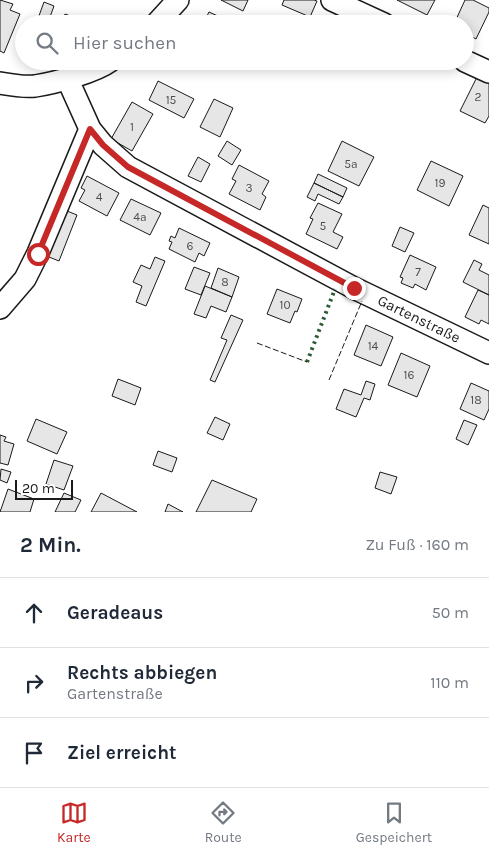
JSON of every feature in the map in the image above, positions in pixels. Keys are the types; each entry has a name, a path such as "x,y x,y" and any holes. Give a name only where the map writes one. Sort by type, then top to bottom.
{"street":[{"path":"164,15 178,0"},
{"path":"332,0 364,15"},
{"path":"474,65 489,72"},
{"path":"0,83 34,86 92,70"},
{"name":"Gartenstraße","path":"67,78 90,129 103,145 128,167 354,288 489,354"},
{"path":"0,308 25,279 38,254 90,129"}],"building":[{"path":"0,0 13,4 10,10 20,14 15,15 15,26 4,53 0,51"},
{"path":"221,0 248,0 243,11"},
{"path":"284,0 317,1 311,15 305,15 282,5"},
{"path":"397,0 435,0 427,15"},
{"path":"465,0 473,0 489,8 489,12 476,39 474,38 474,15 458,15"},
{"path":"44,2 54,6 51,15 39,15"},
{"path":"477,77 489,83 489,116 485,123 460,111"},
{"path":"158,81 194,99 184,118 149,100"},
{"path":"214,99 233,108 220,137 200,127"},
{"path":"132,102 153,114 132,151 111,139"},
{"path":"227,141 241,150 232,165 218,156"},
{"path":"342,141 374,157 359,186 328,171"},
{"path":"198,157 210,164 201,182 188,176"},
{"path":"431,161 463,176 449,206 417,190"},
{"path":"239,165 269,181 262,194 266,197 260,210 229,194 236,181 232,179"},
{"path":"318,174 347,188 343,197 314,183"},
{"path":"87,176 119,193 107,216 79,201 85,190 81,188"},
{"path":"314,183 343,197 339,204 318,194 315,201 307,197"},
{"path":"131,199 161,213 150,235 120,220"},
{"path":"318,203 342,214 333,232 343,237 337,249 306,234 313,219 310,218"},
{"path":"483,205 489,208 489,244 469,235"},
{"path":"62,209 77,215 59,261 44,255"},
{"path":"400,227 414,233 405,252 392,246"},
{"path":"179,228 210,243 204,256 199,253 195,262 169,249 172,242 169,241 171,236 175,238"},
{"path":"410,255 436,267 426,290 415,284 413,288 401,283 403,278 400,277"},
{"path":"155,257 165,261 146,306 136,302 142,286 133,282 141,265 150,269"},
{"path":"474,260 482,264 479,270 489,275 489,295 463,282"},
{"path":"194,267 210,273 201,295 185,289"},
{"path":"218,268 239,277 232,297 211,288"},
{"path":"205,286 232,297 226,312 211,306 206,318 194,314"},
{"path":"277,289 302,299 290,323 267,314"},
{"path":"478,290 489,295 489,324 481,320 479,324 465,317"},
{"path":"231,315 243,320 215,382 210,380 227,340 221,338"},
{"path":"366,325 393,337 381,366 354,355"},
{"path":"401,353 430,366 417,397 388,385"},
{"path":"118,379 141,388 135,405 112,396"},
{"path":"366,381 375,384 370,400 364,398 356,417 336,409 344,389 361,395"},
{"path":"471,383 489,391 489,409 484,420 460,409"},
{"path":"215,417 230,424 223,440 207,433"},
{"path":"36,419 67,432 57,454 27,441"},
{"path":"464,420 477,425 468,445 456,439"},
{"path":"0,435 6,437 4,441 14,444 8,465 0,463"},
{"path":"158,451 177,458 172,472 153,465"},
{"path":"54,460 73,466 64,490 46,484"},
{"path":"1,469 11,472 7,483 0,480"},
{"path":"380,472 397,477 391,494 375,488"},
{"path":"212,480 257,499 251,512 196,512"},
{"path":"8,489 34,499 30,512 0,512"},
{"path":"64,493 81,500 75,512 55,512"},
{"path":"101,493 137,512 91,512"},
{"path":"168,504 183,512 165,512"}],"hedge":[{"path":"307,362 335,289"}],"fence":[{"path":"329,380 362,301"},
{"path":"257,343 307,362"}],"route":[{"path":"38,254 90,129 103,145 128,167 354,288"}]}
